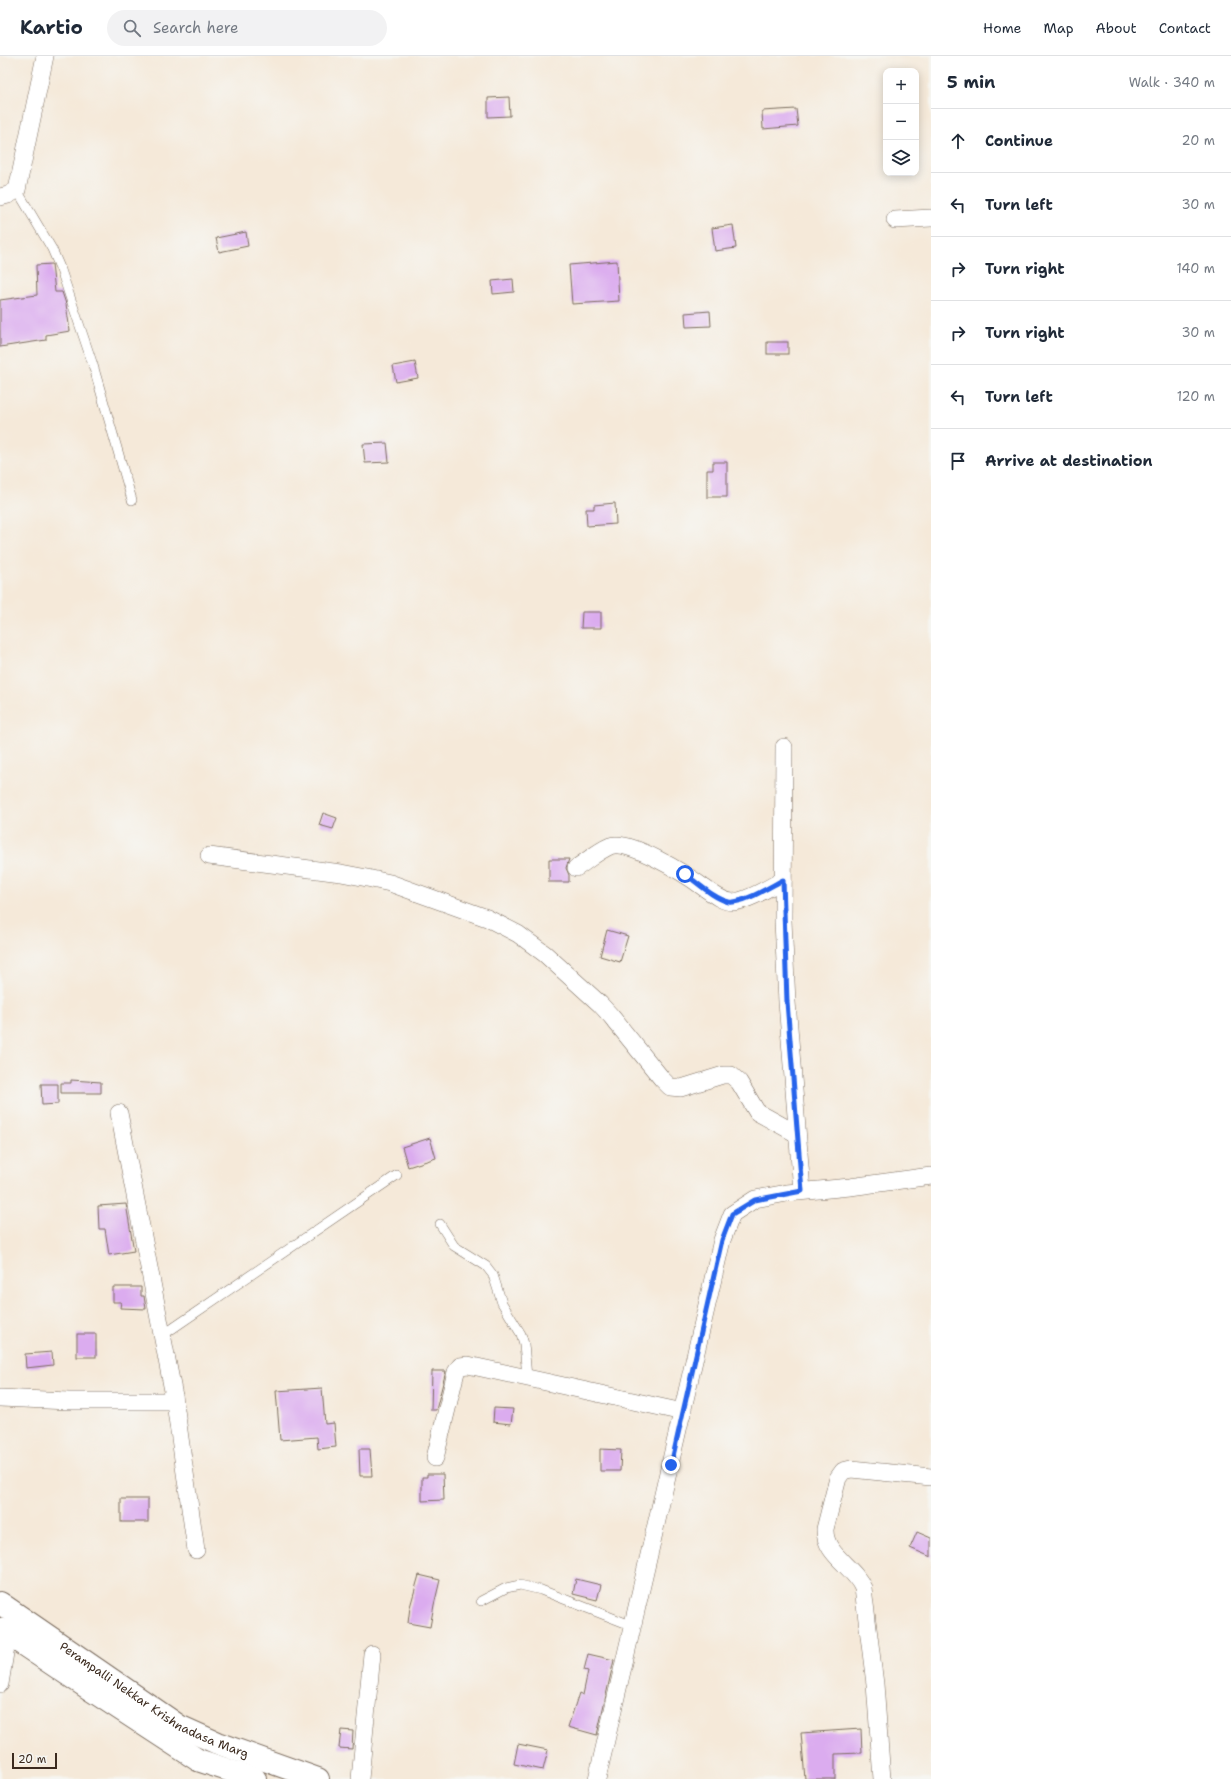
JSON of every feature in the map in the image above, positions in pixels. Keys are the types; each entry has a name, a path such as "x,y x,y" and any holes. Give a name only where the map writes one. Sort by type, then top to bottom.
{"main road":[{"name":"Perampalli Nekkar Krishnadasa Marg","path":"0,1603 179,1726 217,1743 318,1779"},
{"path":"4,1632 198,1760 255,1779"}],"street":[{"path":"0,197 8,196 17,190 45,56"},
{"path":"894,220 931,218"},
{"path":"784,747 783,880 787,1002 802,1191"},
{"path":"576,868 610,846 619,845 631,847 674,868 720,898 730,902 740,901 783,880"},
{"path":"209,856 341,873 390,883 487,918 518,934 544,954 600,1004 670,1087 681,1088 723,1075 731,1076 739,1082 751,1104 758,1112 797,1134"},
{"path":"119,1113 174,1396 196,1550"},
{"path":"597,1779 722,1240 732,1214 755,1200 802,1191 850,1187 931,1176"},
{"path":"435,1458 456,1372 460,1366 468,1365 683,1412"},
{"path":"0,1398 69,1401 165,1401 174,1396"},
{"path":"882,1779 875,1684 863,1588 860,1580 827,1545 825,1529 838,1478 843,1471 851,1470 931,1477"},
{"path":"0,1684 4,1632"},
{"path":"360,1779 372,1654"}],"lane":[{"path":"17,190 52,249 61,270 93,365 132,500"},
{"path":"163,1335 397,1176"},
{"path":"440,1224 454,1246 486,1266 493,1275 502,1303 521,1334 524,1344 527,1378"},
{"path":"481,1601 506,1588 520,1585 541,1590 633,1626"}],"building":[{"path":"509,97 510,116 488,117 488,98"},
{"path":"796,109 798,126 763,129 762,111"},
{"path":"733,225 736,248 715,251 712,228"},
{"path":"246,232 248,246 219,252 216,238"},
{"path":"617,261 619,301 572,304 569,265"},
{"path":"52,264 55,292 62,292 66,304 70,331 46,335 46,340 0,347 0,300 37,295 36,265"},
{"path":"513,279 514,292 493,294 492,281"},
{"path":"710,311 711,326 686,327 685,313"},
{"path":"767,342 788,342 788,354 767,354"},
{"path":"415,362 418,378 396,382 393,366"},
{"path":"387,443 389,462 365,463 363,444"},
{"path":"713,462 727,462 727,497 707,497 707,470 713,470"},
{"path":"615,503 616,524 587,526 586,509 594,509 594,505"},
{"path":"582,612 601,612 601,628 581,628"},
{"path":"323,813 337,818 333,829 319,825"},
{"path":"549,859 569,859 566,868 569,875 569,882 549,882"},
{"path":"607,930 628,936 620,962 600,956"},
{"path":"71,1080 101,1082 101,1093 61,1093 61,1083 71,1083"},
{"path":"41,1084 58,1084 58,1104 42,1105"},
{"path":"430,1138 436,1158 408,1167 402,1147"},
{"path":"126,1204 134,1251 109,1255 105,1229 99,1229 98,1206"},
{"path":"113,1287 141,1287 141,1296 144,1296 146,1309 120,1308 121,1302 113,1302"},
{"path":"77,1334 96,1334 96,1357 77,1357"},
{"path":"52,1352 53,1365 26,1368 25,1354"},
{"path":"432,1371 446,1371 436,1410 431,1410"},
{"path":"322,1388 325,1424 334,1423 336,1447 318,1449 317,1437 280,1440 276,1391"},
{"path":"494,1408 513,1409 511,1424 493,1422"},
{"path":"359,1449 370,1449 372,1476 360,1476"},
{"path":"600,1449 621,1450 620,1471 600,1471"},
{"path":"427,1474 443,1474 444,1500 422,1501 422,1477 427,1477"},
{"path":"121,1499 148,1499 148,1522 121,1522"},
{"path":"917,1532 931,1538 931,1557 910,1548"},
{"path":"419,1575 440,1580 430,1627 408,1623 410,1607"},
{"path":"576,1579 601,1585 597,1600 573,1594"},
{"path":"588,1654 614,1660 597,1735 568,1727 579,1693 583,1695 588,1671 584,1670"},
{"path":"861,1729 862,1753 835,1754 835,1779 805,1779 801,1733"},
{"path":"341,1730 353,1731 352,1749 339,1748"},
{"path":"518,1744 548,1750 543,1770 514,1764"}],"route":[{"path":"671,1465 722,1240 732,1214 755,1200 802,1191 787,1002 783,921 783,880 740,901 730,902 720,898 685,874"}]}
